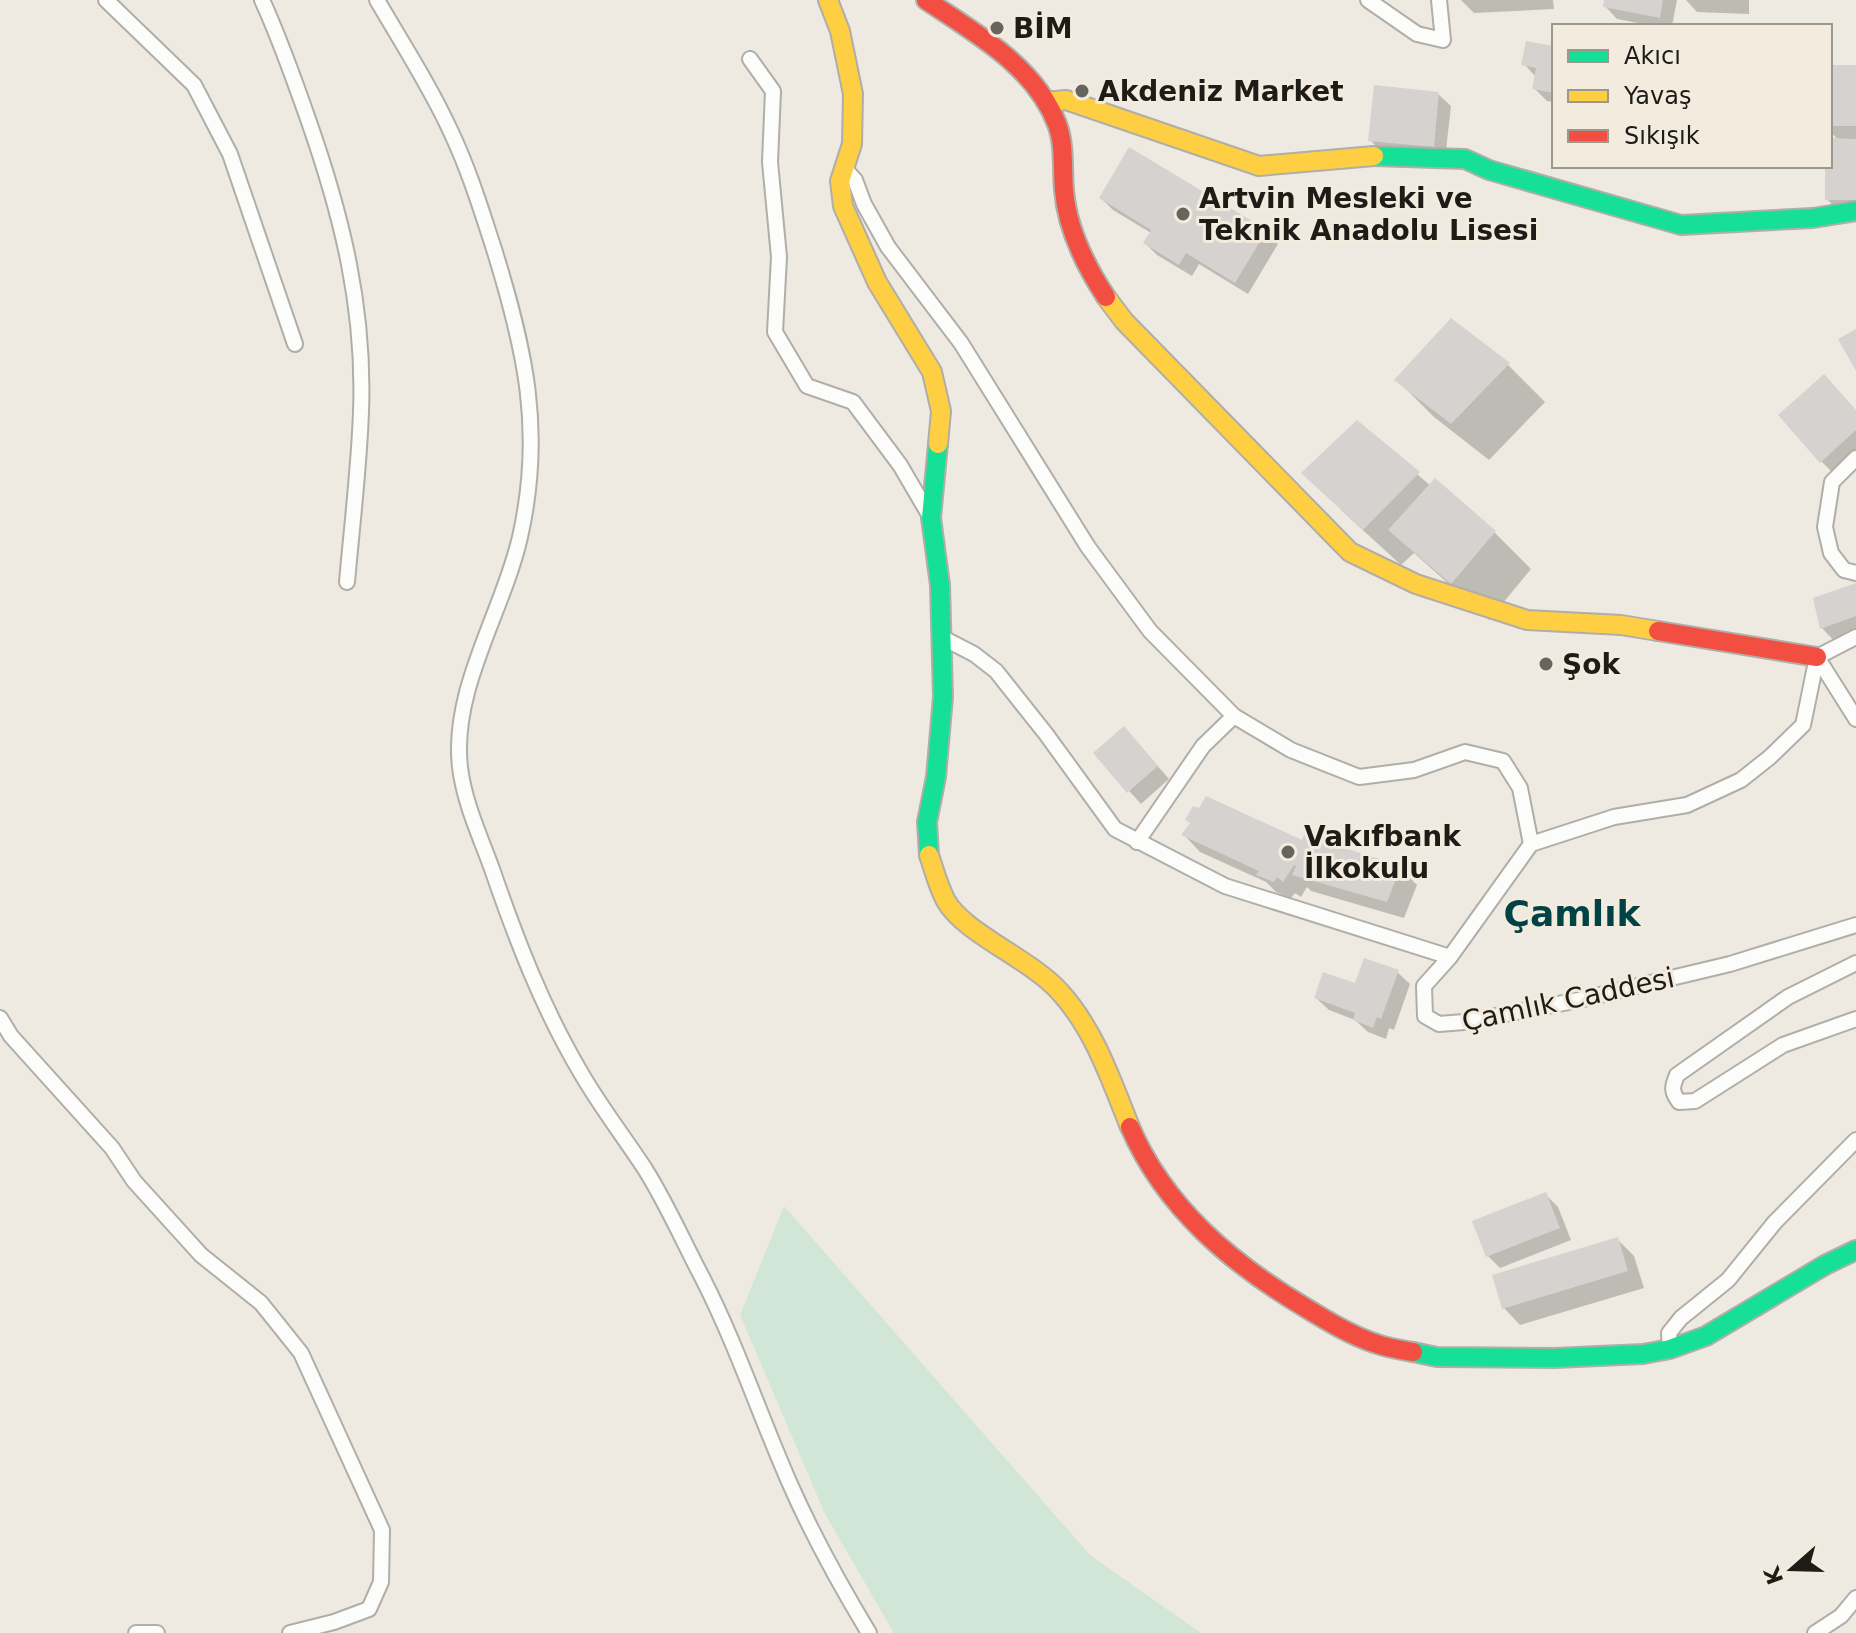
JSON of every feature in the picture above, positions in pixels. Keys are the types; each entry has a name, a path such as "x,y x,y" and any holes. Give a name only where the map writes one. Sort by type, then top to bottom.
{"street":[{"path":"106,0 194,85 230,154 295,344"},
{"path":"262,0 290,68 328,177 354,285 362,410 347,582"},
{"path":"377,0 450,128 471,178 512,307 530,395 532,430 525,509 510,573 463,709 459,742 464,788 507,912 544,1003 582,1075 647,1173 678,1230 731,1338 812,1531 869,1633"},
{"path":"828,0 840,31 853,94 852,144 840,181 840,194 848,220 877,282 932,372 938,389 940,433 931,518 943,638 940,729 936,777 927,822 927,848 947,903 960,918 1038,971 1079,1014 1137,1142 1160,1182 1220,1249 1276,1290 1336,1326 1378,1345 1410,1354 1437,1357 1555,1358 1643,1354 1670,1349 1706,1336 1825,1265 1856,1250"},
{"path":"926,0 1011,62 1037,88 1046,102 1059,127 1063,191 1070,226 1090,272 1124,321 1350,552 1416,584 1527,620 1621,625 1817,657 1856,637"},
{"path":"1368,0 1417,34 1443,40 1439,0"},
{"path":"750,59 773,91 770,162 779,257 775,332 807,386 853,402 900,465 931,518"},
{"path":"1046,102 1066,100 1259,166 1383,155 1465,159 1489,170 1681,225 1813,218 1856,211"},
{"path":"845,169 855,180 888,247 961,343 1088,547 1150,631 1234,716 1291,750 1359,777 1414,770 1465,752 1503,761 1520,788 1531,844 1614,817 1687,805 1741,780 1803,725 1817,657"},
{"path":"1856,458 1832,482 1825,527 1831,553 1844,570 1856,573"},
{"path":"943,638 974,654 996,671 1115,829 1225,886 1450,957"},
{"path":"1817,657 1856,719"},
{"path":"1137,842 1203,746 1234,716"},
{"name":"Çamlık Caddesi","path":"1531,844 1450,957 1424,986 1425,1016 1439,1024 1579,1000 1730,964 1856,925"},
{"path":"1856,963 1788,997 1677,1075 1672,1088 1674,1095 1679,1102 1695,1101 1783,1045 1856,1019"},
{"path":"0,1018 11,1036 112,1148 134,1181 201,1255 261,1303 301,1353 327,1406 382,1530 381,1582 369,1609 290,1633"},
{"path":"1670,1349 1669,1333 1681,1318 1728,1280 1775,1222 1856,1140"},
{"path":"1815,1633 1841,1616 1856,1598"},
{"path":"136,1633 157,1633"}],"green space":[{"path":"784,1206 1090,1555 1201,1633 894,1633 825,1514 740,1315"}],"building":[{"path":"1604,0 1663,0 1660,18 1603,7"},
{"path":"1526,41 1552,46 1552,93 1532,89 1536,68 1521,65"},
{"path":"1832,65 1856,65 1856,126 1832,126"},
{"path":"1374,85 1439,92 1434,147 1368,141"},
{"path":"1832,138 1856,139 1856,200 1825,200 1825,168 1832,168"},
{"name":"Artvin Mesleki ve Teknik Anadolu Lisesi","path":"1129,147 1267,230 1235,283 1186,253 1179,265 1143,243 1151,230 1099,198"},
{"path":"1451,318 1510,363 1451,424 1394,380"},
{"path":"1856,329 1856,371 1838,339"},
{"path":"1824,374 1856,410 1856,430 1820,463 1778,415"},
{"path":"1357,420 1420,472 1363,530 1301,473"},
{"path":"1435,478 1496,531 1451,584 1388,530"},
{"path":"1856,583 1856,616 1820,629 1813,598"},
{"path":"1124,726 1158,766 1127,793 1093,753"},
{"name":"Vakıfbank İlkokulu","path":"1206,796 1302,840 1304,835 1401,866 1387,902 1292,875 1294,865 1283,882 1277,877 1274,882 1256,875 1259,871 1181,835 1190,823 1185,820 1193,806 1199,808"},
{"path":"1364,958 1399,970 1381,1019 1377,1017 1373,1028 1353,1020 1355,1013 1314,998 1323,972 1355,983"},
{"path":"1546,1192 1560,1228 1486,1257 1472,1221"},
{"path":"1618,1237 1628,1271 1502,1309 1492,1275"}],"traffic: fast":[{"path":"1374,156 1465,159 1489,170 1681,225 1813,218 1856,211"},
{"path":"929,855 927,822 936,777 943,697 940,585 931,518 938,444"},
{"path":"1413,1352 1437,1357 1555,1358 1643,1354 1670,1349 1706,1336 1825,1265 1856,1250"}],"traffic: slow":[{"path":"828,0 840,31 853,94 852,144 840,181 843,206 877,282 932,372 941,411 938,444"},
{"path":"1046,102 1066,100 1259,166 1374,156"},
{"path":"1106,297 1124,321 1350,552 1416,584 1527,620 1621,625 1658,631"},
{"path":"929,855 943,895 955,913 983,936 1033,968 1072,1006 1101,1056 1130,1127"}],"traffic: jam":[{"path":"926,0 1002,53 1019,68 1047,103 1061,140 1064,190 1073,233 1106,297"},
{"path":"1658,631 1817,657"},
{"path":"1130,1127 1162,1183 1182,1208 1203,1231 1252,1273 1359,1337 1413,1352"}],"place":[{"name":"BİM","path":"997,28"},
{"name":"Akdeniz Market","path":"1082,91"},
{"name":"Artvin Mesleki ve Teknik Anadolu Lisesi","path":"1183,214"},
{"name":"Şok","path":"1546,664"},
{"name":"Vakıfbank İlkokulu","path":"1288,852"}],"district":[{"name":"Çamlık","path":"1572,913"}]}
